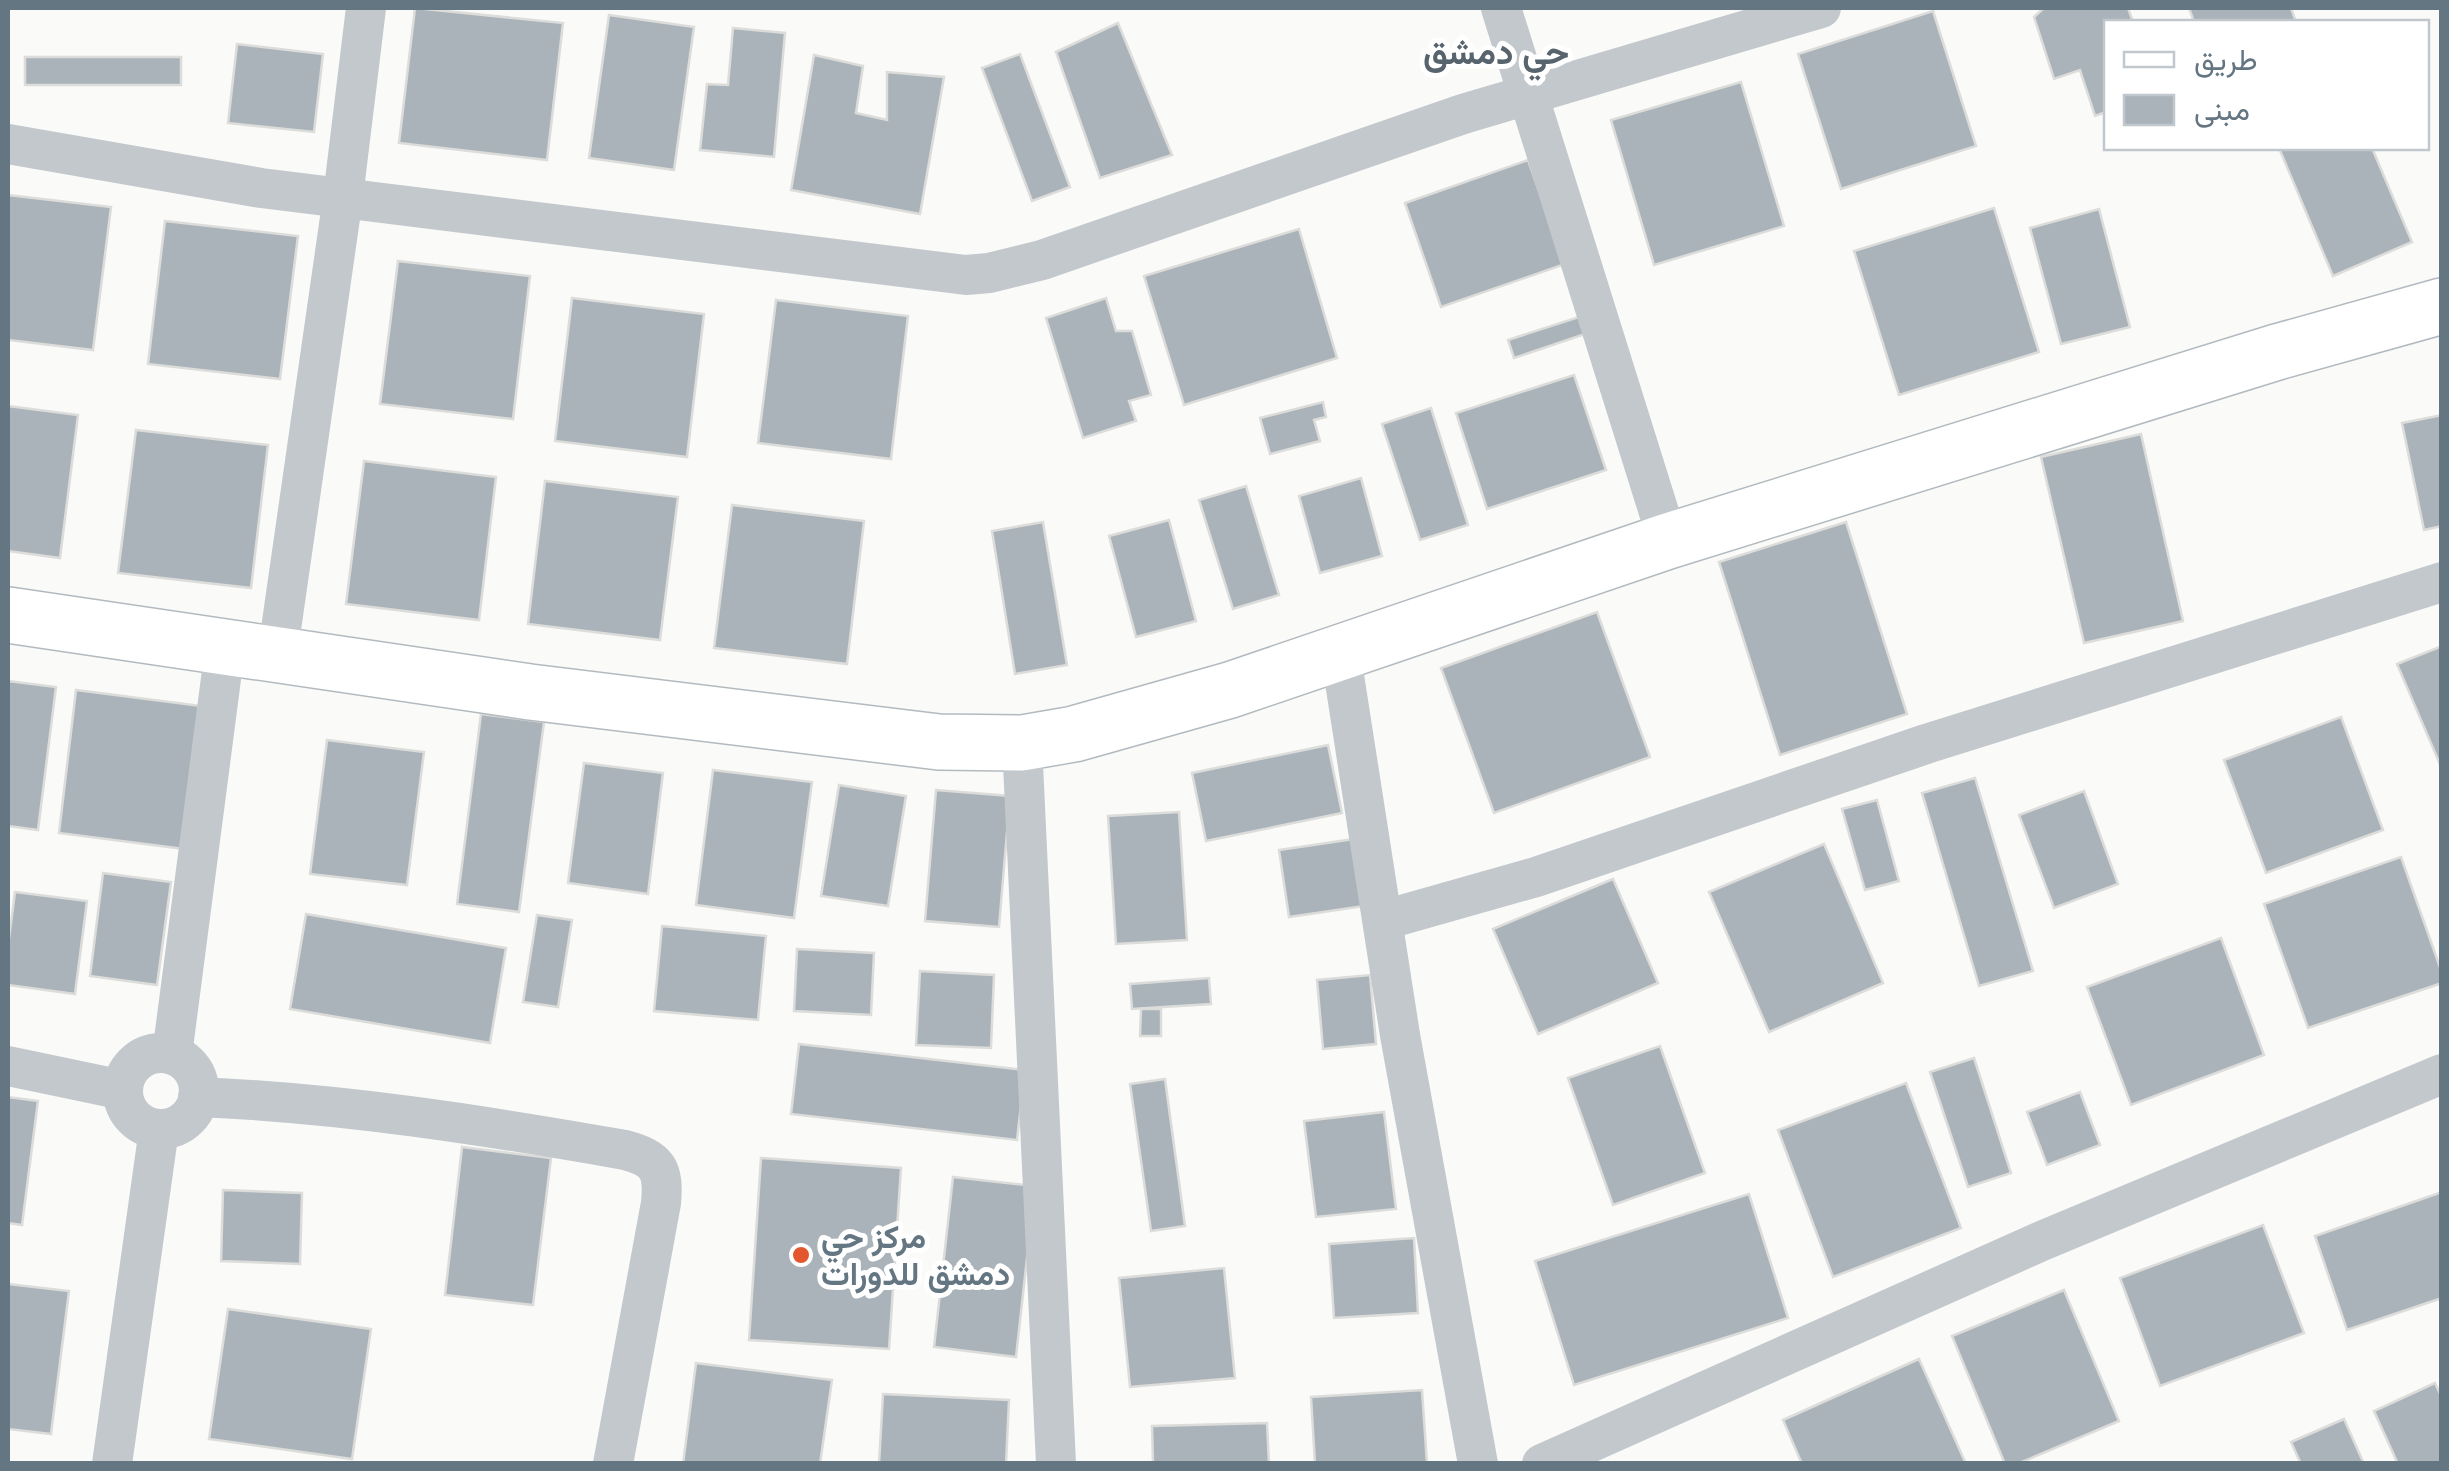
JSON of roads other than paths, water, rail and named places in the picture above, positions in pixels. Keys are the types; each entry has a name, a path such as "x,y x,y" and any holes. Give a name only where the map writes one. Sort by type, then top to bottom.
{"street":[{"path":"172,1055 343,197 366,8"},
{"path":"1501,8 1668,541"},
{"path":"8,144 211,180 977,274 1042,260 1464,114 1821,8"},
{"path":"8,616 530,692 940,742 1022,743 1074,734 1230,690 1668,541 2259,358 2442,306"},
{"path":"1384,920 1536,876 1926,744 2442,582"},
{"path":"1340,650 1400,1034 1478,1464"},
{"path":"1022,743 1056,1464"},
{"path":"172,1055 196,1074 200,1088 193,1112 184,1122 159,1129 146,1126 127,1108 123,1090 128,1073 148,1056 172,1055"},
{"path":"8,1066 123,1090"},
{"path":"1542,1464 2060,1233 2442,1074"},
{"path":"198,1097 344,1106 625,1150 651,1160 660,1172 661,1203 613,1464"},
{"path":"112,1464 159,1129"}],"place":[{"name":"مركز حي دمشق للدورات","path":"801,1255"}],"district":[{"name":"حي دمشق","path":"1496,52"}]}
